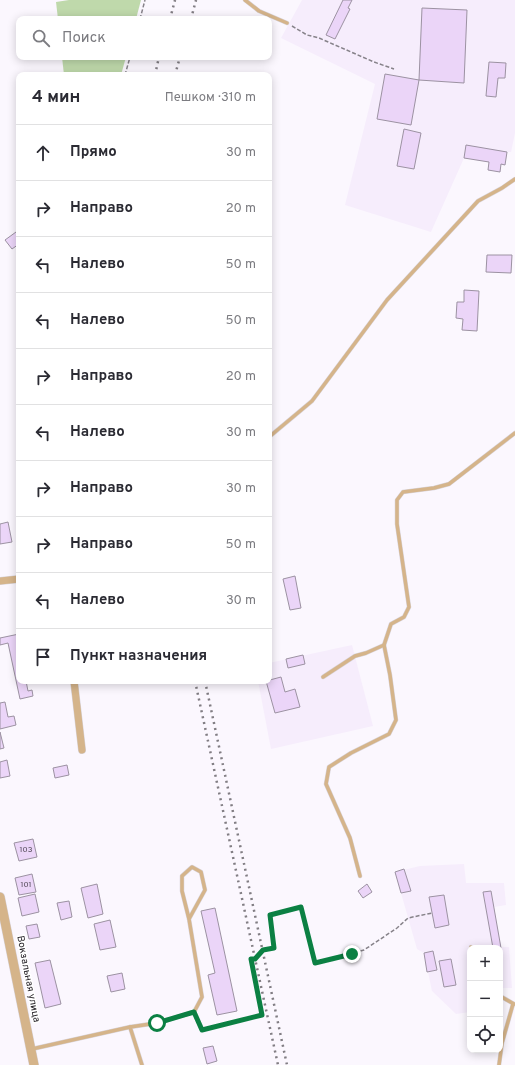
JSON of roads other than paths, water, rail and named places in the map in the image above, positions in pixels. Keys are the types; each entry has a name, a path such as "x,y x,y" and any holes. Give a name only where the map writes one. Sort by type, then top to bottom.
{"street":[{"path":"0,581 16,579"},
{"path":"74,684 82,750"},
{"name":"Вокзальная улица","path":"0,897 34,1065"}],"lane":[{"path":"245,0 258,11 270,16"},
{"path":"272,17 287,23"},
{"path":"272,434 312,401 387,300 478,201 515,179"},
{"path":"360,876 350,838 326,784 329,767 351,753 389,734 396,720 384,645 391,624 404,617 409,607 397,524 397,500 403,492 434,488 449,484 515,433"},
{"path":"323,677 355,656 384,645"},
{"path":"31,1049 130,1027 157,1023 194,1012 202,997 189,919 182,891 182,876 192,867 201,872 205,890 189,919"},
{"path":"499,1065 502,1043 514,1004 503,998"},
{"path":"130,1027 142,1065"}],"railway":[{"path":"171,16 175,0"},
{"path":"192,16 196,0"},
{"path":"156,72 158,60"},
{"path":"176,72 179,60"},
{"path":"196,684 278,1065"},
{"path":"206,684 287,1065"}]}
